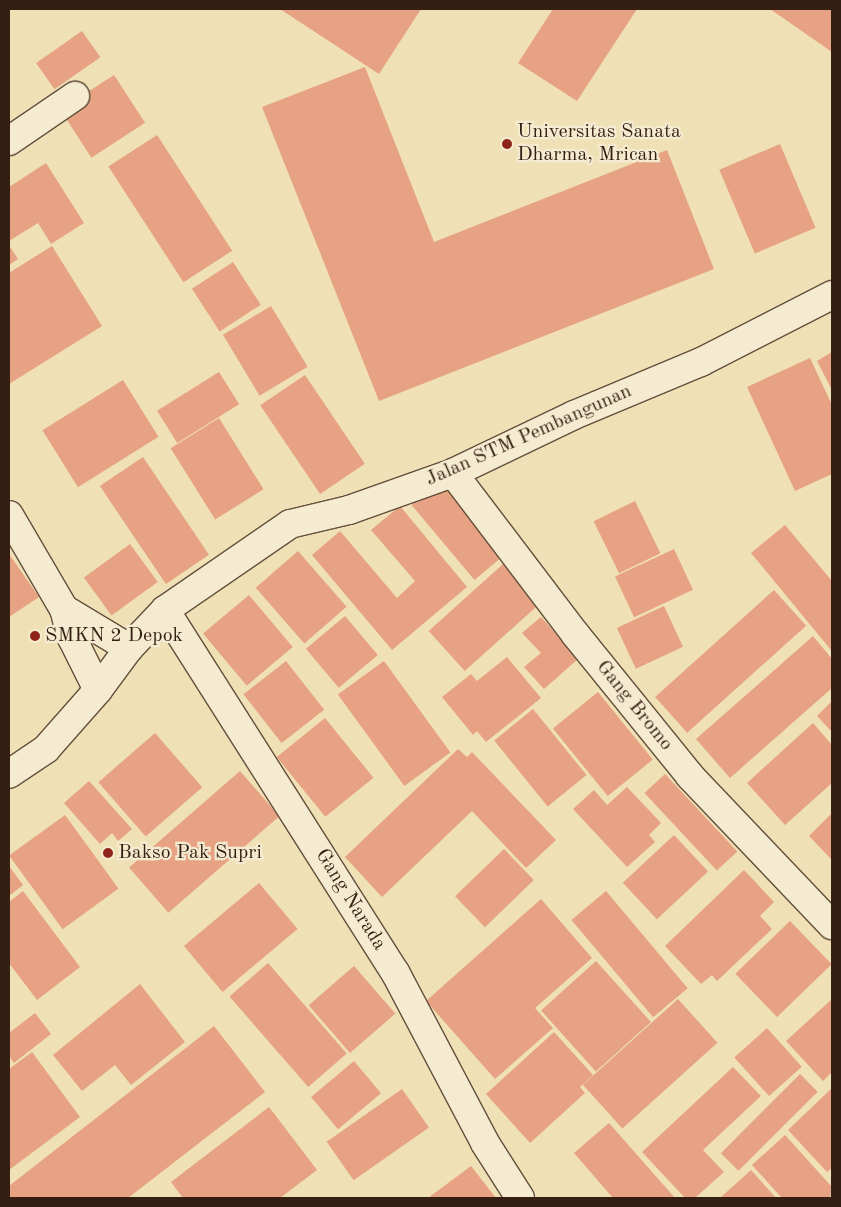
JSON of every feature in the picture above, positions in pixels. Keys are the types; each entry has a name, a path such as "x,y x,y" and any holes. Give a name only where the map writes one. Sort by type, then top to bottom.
{"street":[{"path":"9,141 75,96"},
{"name":"Jalan STM Pembangunan","path":"9,774 46,750 98,690 129,648 165,610 290,524 349,510 453,473 574,415 701,362 832,294"},
{"name":"Gang Bromo","path":"453,473 570,627 690,776 832,924"},
{"path":"9,515 64,609 72,638 98,690"},
{"path":"64,609 129,648"},
{"name":"Gang Narada","path":"165,610 395,972 485,1143 520,1198"}],"building":[{"path":"280,9 421,9 379,74"},
{"path":"553,9 637,9 577,101 518,63"},
{"path":"770,9 832,9 832,52"},
{"path":"82,31 100,57 54,89 36,63"},
{"path":"365,67 434,242 667,150 714,269 379,401 262,107"},
{"path":"114,75 145,123 91,158 60,110"},
{"path":"157,135 232,251 184,282 108,167"},
{"path":"780,144 816,228 755,254 719,170"},
{"path":"46,163 84,223 51,244 38,223 9,241 9,187"},
{"path":"9,245 18,259 9,265"},
{"path":"52,246 102,326 9,384 9,273"},
{"path":"233,262 261,305 220,331 192,289"},
{"path":"271,306 308,367 260,396 223,335"},
{"path":"832,352 832,390 817,361"},
{"path":"810,358 832,405 832,474 795,491 747,387"},
{"path":"219,372 239,404 177,443 157,411"},
{"path":"305,375 365,464 320,494 260,405"},
{"path":"123,380 159,437 78,487 42,430"},
{"path":"219,418 264,489 215,519 171,448"},
{"path":"143,457 209,555 166,584 100,486"},
{"path":"446,476 509,551 475,580 412,505"},
{"path":"635,501 660,553 619,573 594,521"},
{"path":"400,506 467,587 392,650 312,555 340,531 397,598 415,581 371,530"},
{"path":"785,525 832,581 831,650 751,553"},
{"path":"130,544 158,582 112,616 84,578"},
{"path":"674,549 693,590 634,617 615,576"},
{"path":"298,551 347,607 304,644 256,588"},
{"path":"9,554 39,597 9,617"},
{"path":"503,564 539,604 465,671 429,631"},
{"path":"774,590 806,626 687,733 655,697"},
{"path":"249,595 293,647 247,686 203,634"},
{"path":"664,606 683,647 636,669 617,628"},
{"path":"345,616 378,655 339,688 306,649"},
{"path":"541,617 578,659 544,689 524,667 541,653 522,633"},
{"path":"813,636 832,659 832,688 730,778 696,739"},
{"path":"507,657 541,698 486,742 477,731 473,735 442,697 471,674 477,681"},
{"path":"286,661 324,710 282,743 243,694"},
{"path":"384,661 450,752 404,786 338,695"},
{"path":"598,692 653,760 608,796 553,729"},
{"path":"832,701 832,732 817,716"},
{"path":"533,709 586,775 548,807 494,740"},
{"path":"325,718 373,778 325,817 277,757"},
{"path":"813,723 832,745 832,783 785,825 747,783"},
{"path":"155,733 202,787 146,837 98,782"},
{"path":"458,749 467,757 472,752 556,840 526,868 472,811 382,897 345,857"},
{"path":"240,771 279,816 168,913 129,867"},
{"path":"665,774 737,852 717,871 645,793"},
{"path":"89,781 132,829 118,841 112,833 100,844 64,803"},
{"path":"627,787 661,823 649,835 655,842 627,867 573,809 594,790 607,805"},
{"path":"832,813 832,860 809,836"},
{"path":"65,815 118,889 63,929 9,856"},
{"path":"674,835 708,872 657,919 623,883"},
{"path":"504,849 534,880 485,927 455,896"},
{"path":"9,866 23,885 9,896"},
{"path":"744,870 774,902 760,916 772,929 717,981 712,975 701,984 665,946"},
{"path":"259,883 298,929 222,992 184,946"},
{"path":"23,891 80,967 37,1000 9,963 9,902"},
{"path":"606,891 688,988 653,1017 572,920"},
{"path":"541,899 592,958 535,1008 553,1028 495,1079 426,1001"},
{"path":"790,921 832,964 777,1017 735,974"},
{"path":"596,961 651,1022 596,1071 541,1011"},
{"path":"268,963 347,1054 308,1087 230,996"},
{"path":"354,966 395,1014 350,1053 309,1005"},
{"path":"140,984 185,1042 131,1085 115,1065 82,1091 53,1055"},
{"path":"678,999 717,1043 622,1128 583,1085"},
{"path":"832,999 832,1072 823,1081 786,1041"},
{"path":"35,1013 51,1034 14,1063 9,1056 9,1033"},
{"path":"214,1026 265,1092 128,1198 9,1198 9,1186"},
{"path":"767,1028 802,1067 769,1096 734,1057"},
{"path":"554,1032 593,1075 580,1087 585,1093 530,1143 486,1094"},
{"path":"32,1052 80,1117 9,1170 9,1069"},
{"path":"354,1061 381,1093 338,1129 311,1097"},
{"path":"733,1067 761,1096 703,1150 724,1172 695,1198 685,1198 642,1152"},
{"path":"800,1074 818,1092 738,1171 721,1153"},
{"path":"832,1088 832,1168 827,1172 788,1130"},
{"path":"402,1089 429,1128 354,1180 327,1142"},
{"path":"269,1107 317,1170 280,1198 183,1198 171,1182"},
{"path":"609,1123 675,1198 613,1198 574,1153"},
{"path":"785,1135 832,1187 830,1198 782,1198 752,1165"},
{"path":"471,1166 496,1198 428,1198"},
{"path":"751,1170 776,1198 720,1198"}],"place":[{"name":"Universitas Sanata Dharma, Mrican","path":"507,144"},
{"name":"SMKN 2 Depok","path":"35,636"},
{"name":"Bakso Pak Supri","path":"108,853"}]}
